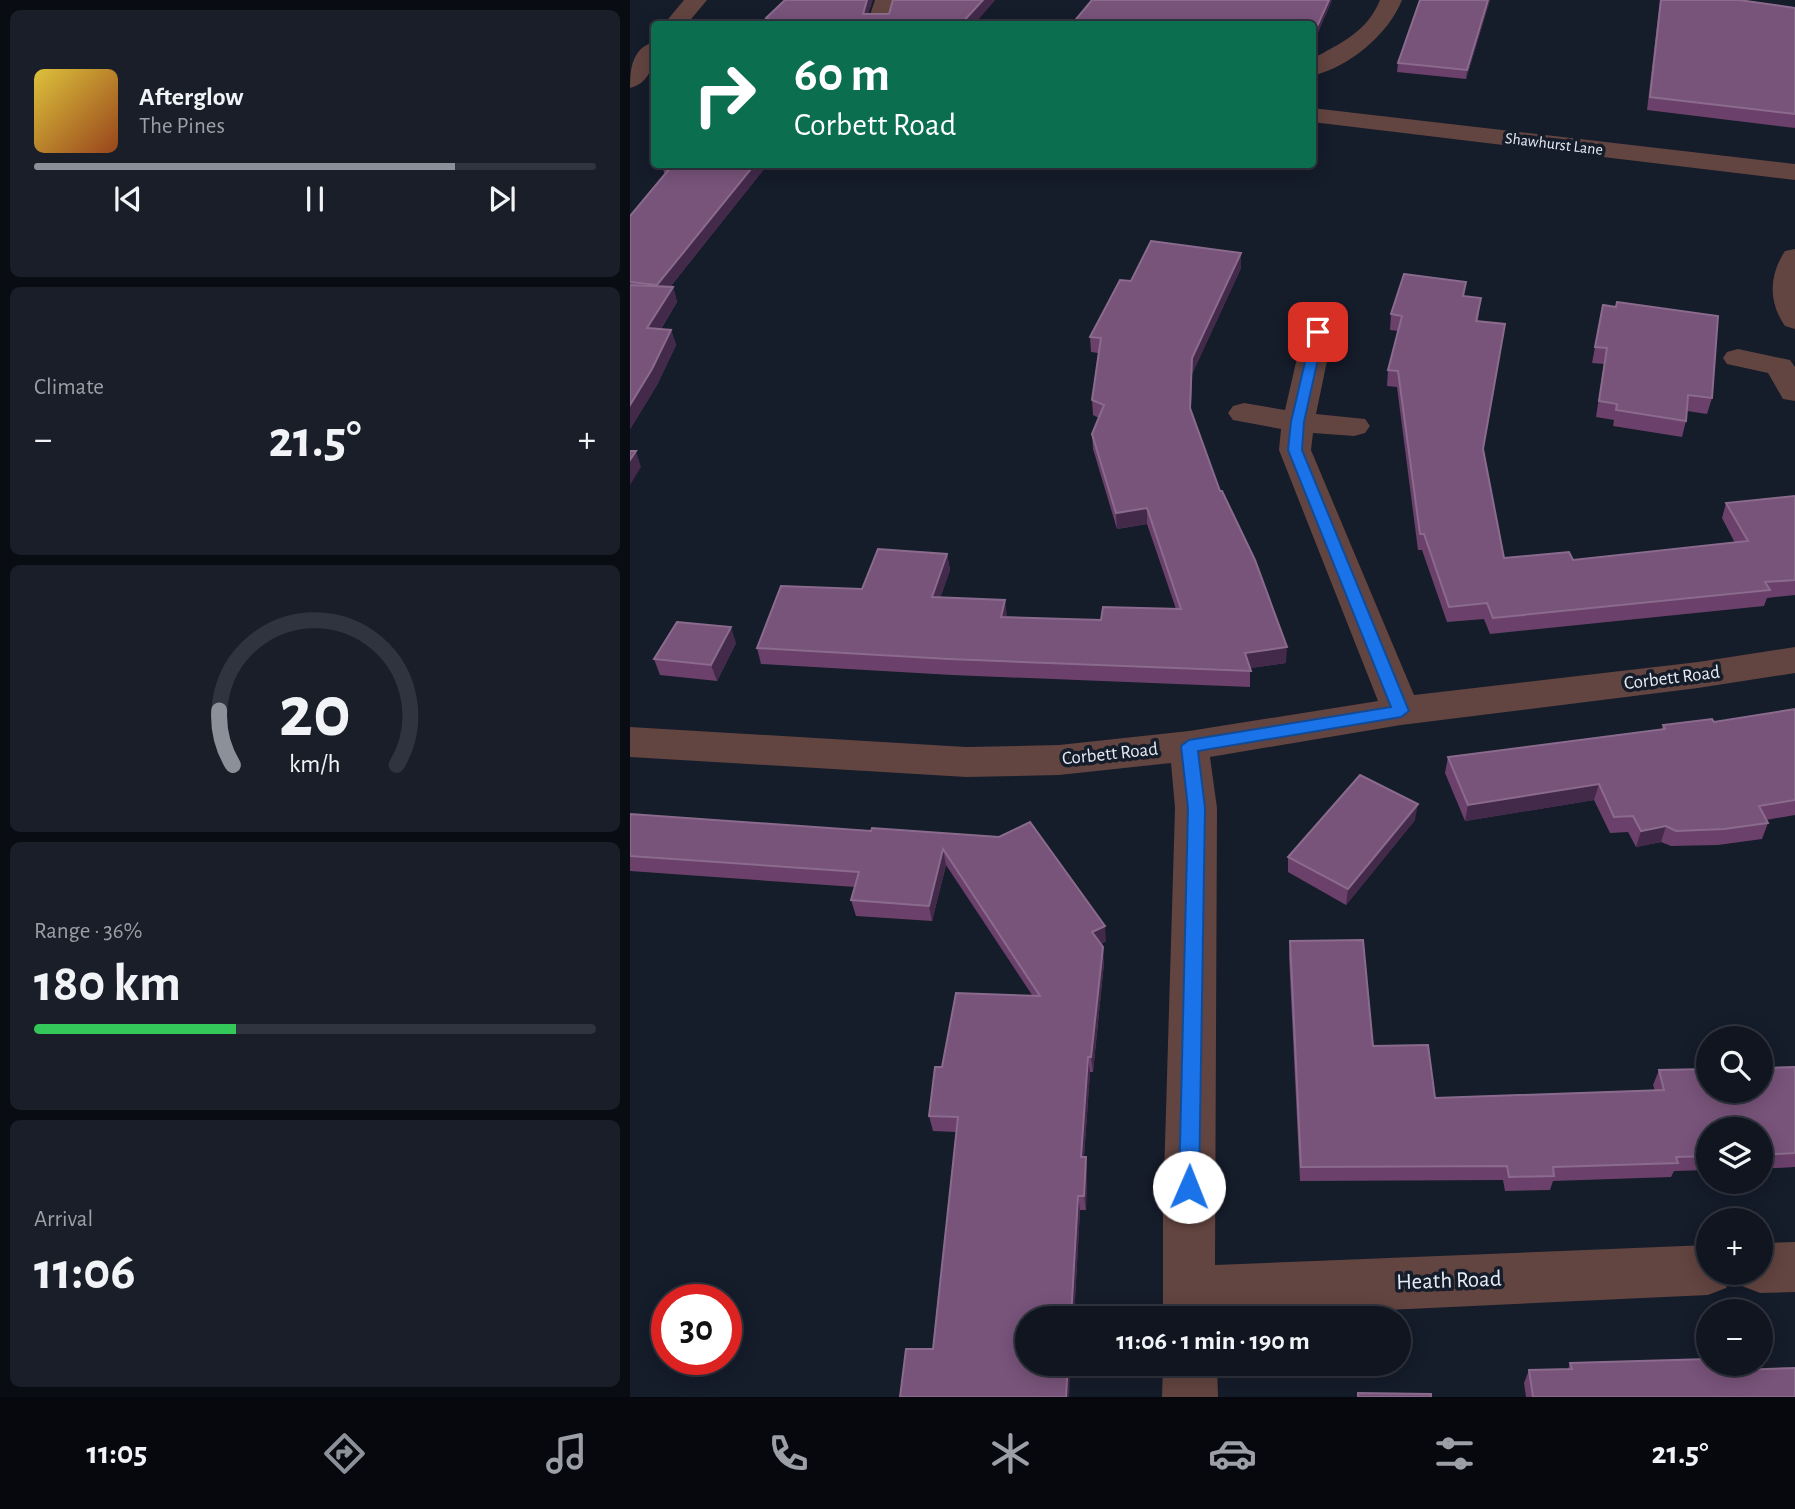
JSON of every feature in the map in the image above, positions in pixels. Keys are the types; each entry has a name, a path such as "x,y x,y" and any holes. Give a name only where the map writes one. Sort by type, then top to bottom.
{"street":[{"path":"678,21 696,0"},
{"path":"879,21 886,0"},
{"path":"1316,67 1373,34 1387,15 1391,0"},
{"path":"630,39 651,42"},
{"path":"630,81 651,53"},
{"name":"Shawhurst Lane","path":"1316,116 1795,172"},
{"path":"1795,257 1785,291 1786,304 1795,320"},
{"path":"1318,332 1298,422 1295,450 1401,711"},
{"path":"1738,358 1787,363 1794,392"},
{"path":"1244,413 1298,422 1354,426"},
{"name":"Corbett Road","path":"630,741 966,762 1059,760 1189,746 1401,711 1698,675 1795,660"},
{"path":"1189,746 1196,808 1188,1211 1190,1305"},
{"path":"1773,1268 1795,1267"},
{"name":"Heath Road","path":"1190,1305 1696,1271"},
{"path":"1190,1376 1190,1397"}],"building":[{"path":"785,0 867,0 863,14 889,14 893,0 983,0 964,21 772,21 766,18"},
{"path":"1092,0 1329,0 1316,29 1316,21 1074,21"},
{"path":"1420,0 1488,0 1467,70 1398,63"},
{"path":"1661,0 1739,0 1795,8 1795,114 1650,97"},
{"path":"670,168 752,168 657,285 630,282 630,216"},
{"path":"1151,241 1241,253 1192,358 1190,408 1220,491 1255,560 1287,647 1245,653 1251,671 757,648 781,586 862,589 878,549 947,554 932,597 1005,600 1001,617 1101,620 1103,607 1181,609 1147,508 1116,513 1092,434 1104,405 1092,400 1101,338 1090,337 1120,280 1131,281"},
{"path":"1404,274 1466,282 1463,296 1481,298 1476,321 1505,324 1483,449 1504,558 1569,552 1573,560 1748,541 1726,503 1795,496 1795,580 1765,582 1770,590 1493,618 1487,603 1449,607 1424,534 1420,534 1398,371 1388,370 1402,316 1391,314"},
{"path":"630,285 673,287 647,328 671,330 630,405"},
{"path":"1617,302 1718,316 1712,398 1688,395 1686,421 1616,410 1617,404 1599,401 1607,348 1595,347 1603,305 1616,307"},
{"path":"677,622 731,627 711,665 654,659"},
{"path":"1795,709 1795,800 1759,806 1768,823 1724,829 1676,831 1666,826 1641,831 1633,816 1614,817 1599,784 1468,805 1448,757 1665,729 1663,725 1712,719 1714,722"},
{"path":"1360,775 1418,804 1348,889 1288,857"},
{"path":"630,814 999,837 1030,822 1105,926 1092,932 1103,947 1091,1057 1088,1057 1081,1157 1086,1157 1084,1196 1078,1196 1072,1306 1015,1306 1015,1376 1067,1376 1066,1397 900,1397 906,1349 933,1349 958,1117 929,1116 935,1067 942,1067 956,993 1040,996 943,849 929,906 851,900 859,872 630,856"},
{"path":"1363,940 1373,1046 1428,1045 1435,1098 1664,1090 1659,1070 1696,1069 1696,1103 1773,1103 1773,1068 1795,1067 1795,1153 1773,1154 1773,1117 1696,1117 1696,1156 1676,1157 1678,1163 1553,1167 1554,1176 1509,1177 1507,1166 1301,1167 1290,941"},
{"path":"1696,1359 1696,1376 1773,1376 1773,1369 1795,1368 1795,1397 1533,1397 1529,1370 1572,1369 1570,1363"},
{"path":"1358,1393 1431,1394 1431,1397 1358,1397"}],"route":[{"path":"1189,1187 1196,808 1189,746 1401,711 1295,450 1298,422 1318,332"}]}
